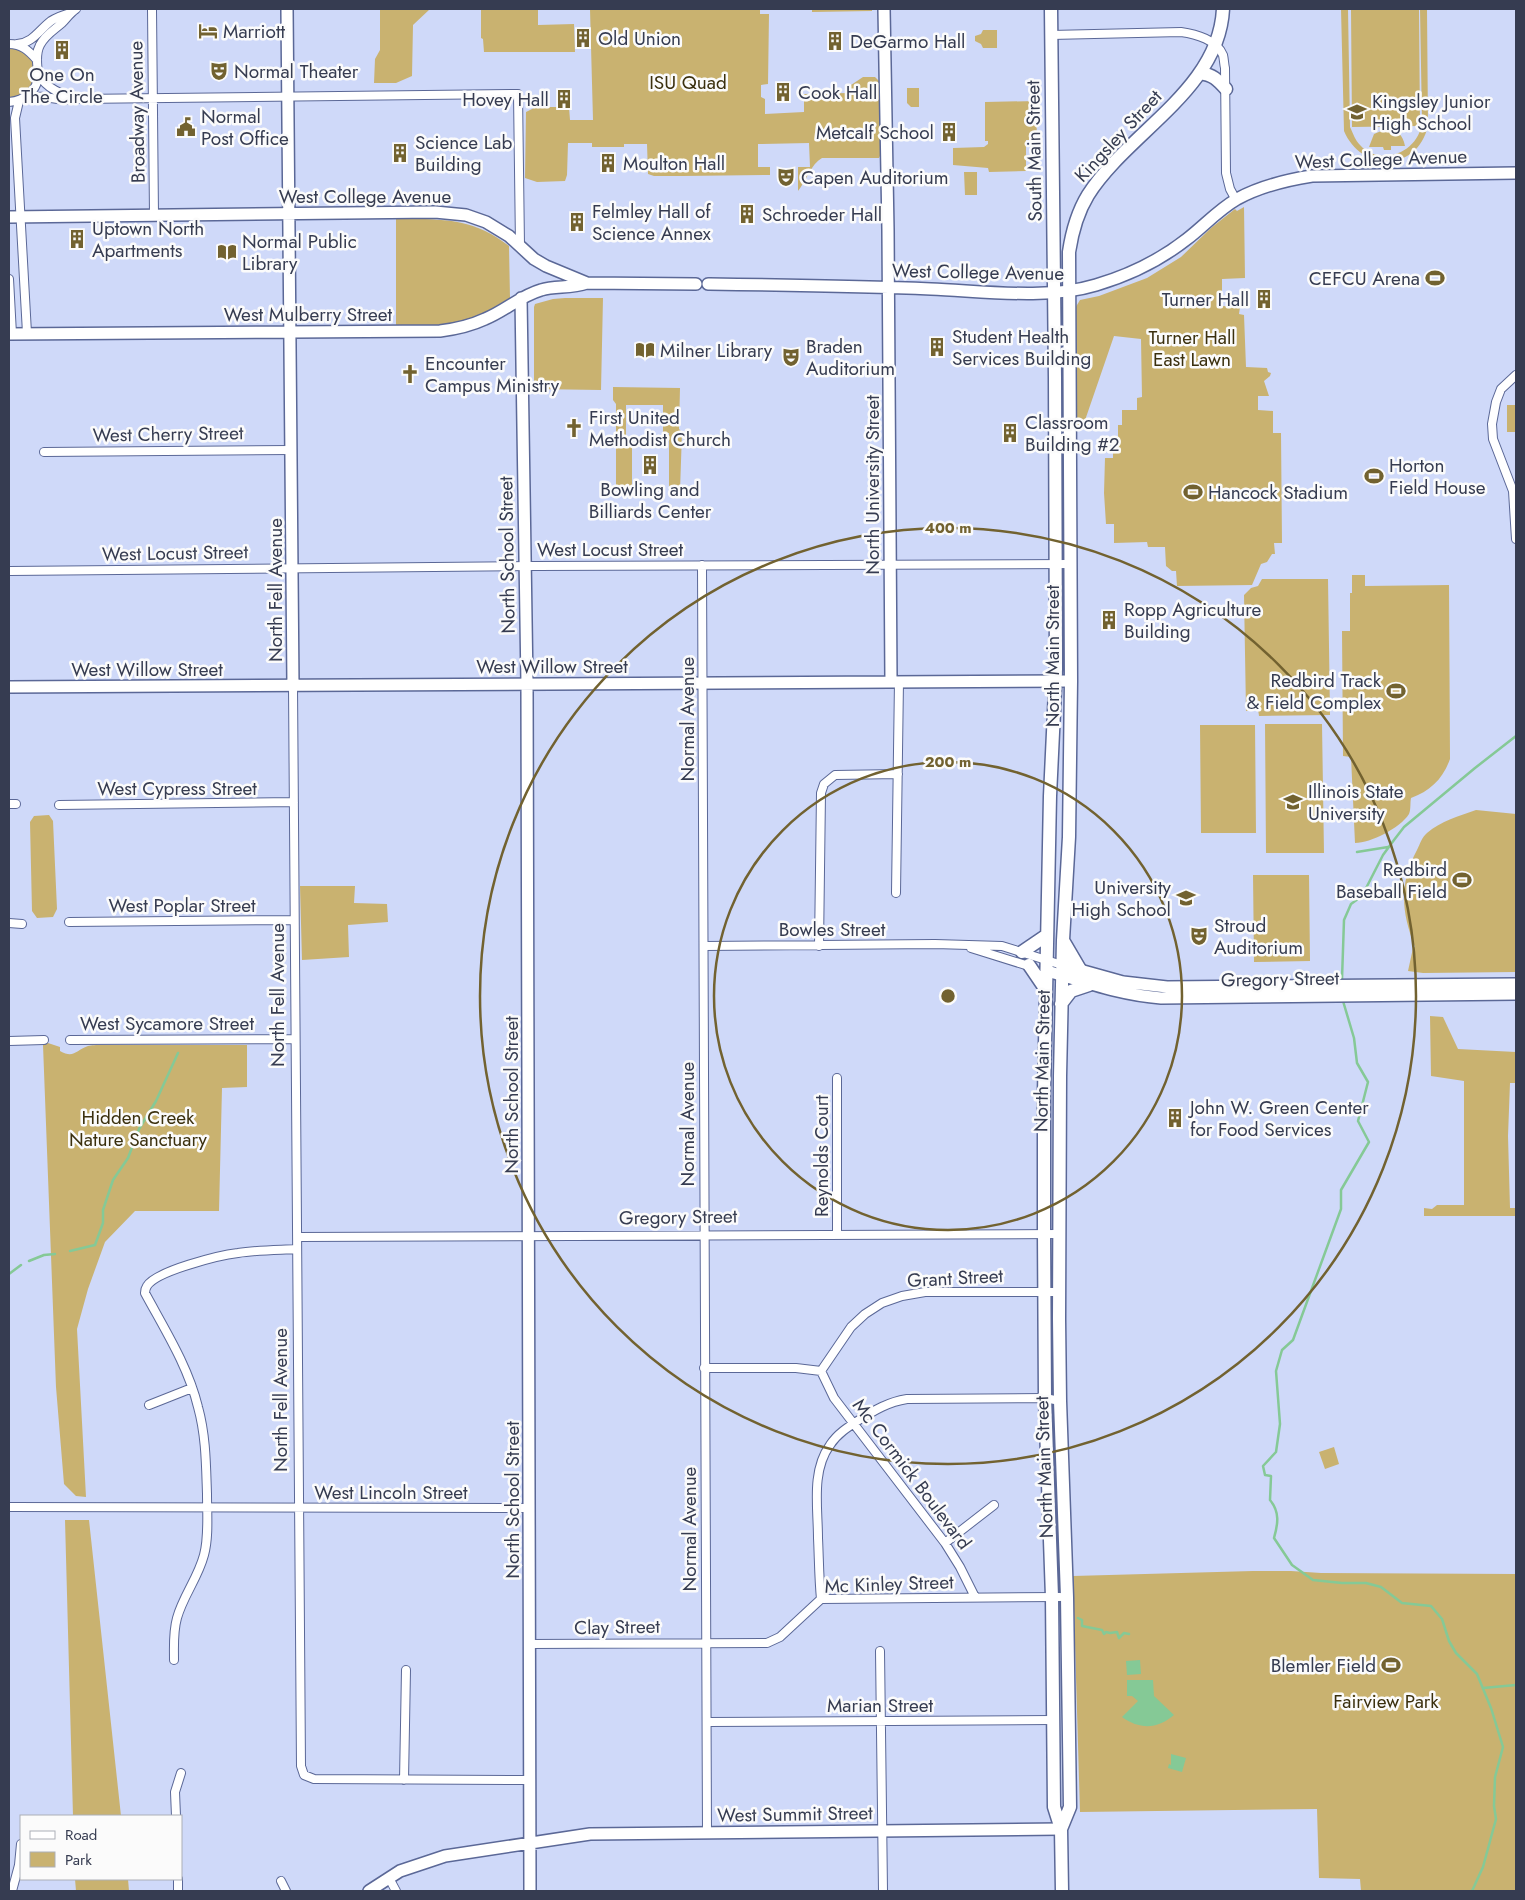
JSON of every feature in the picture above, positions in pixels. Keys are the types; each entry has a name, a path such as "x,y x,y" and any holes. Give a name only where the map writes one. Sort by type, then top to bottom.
{"main road":[{"name":"North Fell Avenue","path":"288,9 293,686"},
{"name":"North University Street","path":"884,9 890,564 895,681"},
{"name":"South Main Street","path":"1051,9 1054,292"},
{"name":"Kingsley Street","path":"1068,292 1071,240 1079,211 1087,196 1102,176 1200,74 1216,45 1220,33 1223,9"},
{"path":"1200,74 1211,75 1217,78 1226,89"},
{"name":"West College Avenue","path":"708,284 1068,292 1121,277 1146,266 1170,252 1220,210 1236,200 1270,185 1312,176 1516,173"},
{"name":"West College Avenue","path":"15,217 434,212 460,214 486,222 509,236 546,266 587,283 696,284"},
{"name":"West Mulberry Street","path":"17,334 440,331 462,328 486,319 521,298 543,289 574,287 587,283"},
{"name":"North Main Street","path":"1054,292 1056,681 1050,764 1044,1233 1048,1509 1056,1597 1053,1720 1054,1807 1061,1829 1062,1891"},
{"name":"North Main Street","path":"1061,1829 1070,1806 1059,1292 1061,1004 1069,837 1071,682 1068,292"},
{"name":"North School Street","path":"521,298 527,684 530,1891"},
{"name":"West Willow Street","path":"9,687 703,684 895,681 1071,682"},
{"path":"1022,952 1047,935"},
{"path":"1063,940 1081,971"},
{"path":"1028,965 1046,990"},
{"name":"Gregory Street","path":"1047,965 1062,970 1089,984 1129,994 1161,998 1516,994"},
{"name":"Gregory Street","path":"1062,970 1081,971 1123,982 1167,987 1516,984"},
{"path":"1061,1004 1071,991 1089,984"},
{"name":"West Summit Street","path":"369,1891 415,1865 445,1856 590,1834 1061,1829"}],"street":[{"name":"Broadway Avenue","path":"152,9 154,216"},
{"path":"13,44 28,42 49,22 73,11"},
{"path":"17,334 15,118 22,99 37,85 36,54 40,44 73,11"},
{"path":"1051,35 1181,32 1199,36 1216,45 1223,55 1226,89 1226,174 1230,189 1236,200"},
{"path":"13,44 26,49 37,60"},
{"path":"38,75 49,87 78,99"},
{"path":"9,102 35,95 61,100 518,94 520,246"},
{"path":"9,280 17,334"},
{"path":"1516,375 1501,389 1496,402 1492,424 1493,439 1513,491 1516,539"},
{"name":"West Cherry Street","path":"44,452 292,450"},
{"name":"West Locust Street","path":"9,571 525,566 1071,564"},
{"name":"Normal Avenue","path":"702,565 707,1833"},
{"name":"North University Street","path":"895,681 898,774 896,894"},
{"name":"North Fell Avenue","path":"293,686 301,1766 304,1775 314,1779 404,1780"},
{"path":"819,946 821,793 824,784 835,774 898,774"},
{"name":"West Cypress Street","path":"59,805 294,802"},
{"name":"West Poplar Street","path":"69,922 294,920"},
{"path":"9,923 22,924"},
{"name":"Bowles Street","path":"960,945 1028,965 1047,965"},
{"name":"Bowles Street","path":"704,946 1002,946 1022,952 1047,965"},
{"name":"West Sycamore Street","path":"70,1040 295,1039"},
{"path":"9,1040 44,1040"},
{"name":"Reynolds Court","path":"837,1078 837,1233"},
{"name":"Gregory Street","path":"298,1237 837,1233 1060,1234"},
{"path":"174,1660 174,1630 177,1618 197,1576 204,1554 207,1508 204,1441 198,1407 192,1388 169,1335 145,1293 148,1284 186,1265 212,1257 236,1253 296,1250"},
{"name":"Grant Street","path":"821,1371 851,1327 865,1314 882,1303 902,1296 925,1292 1059,1292"},
{"path":"704,1368 796,1368 821,1371"},
{"name":"Mc Cormick Boulevard","path":"821,1371 834,1398 945,1543 975,1597"},
{"path":"150,1405 192,1388"},
{"path":"821,1599 816,1498 820,1467 824,1455 830,1444 840,1433 879,1407 907,1399 1045,1398 1060,1401"},
{"path":"945,1543 994,1505"},
{"name":"West Lincoln Street","path":"9,1507 530,1508"},
{"name":"Mc Kinley Street","path":"705,1643 767,1643 780,1637 821,1599 1056,1597"},
{"name":"Clay Street","path":"529,1644 705,1643"},
{"path":"880,1651 883,1891"},
{"path":"406,1670 404,1780 529,1780"},
{"name":"Marian Street","path":"707,1722 1053,1720"},
{"path":"176,1815 175,1792 181,1773"},
{"path":"12,1891 20,1854"},
{"path":"390,1878 396,1891"},
{"path":"281,1881 286,1891"}],"green space":[{"path":"380,9 430,9 413,25 412,76 396,83 374,83 375,59 380,50"},
{"path":"481,9 538,9 538,25 574,24 575,52 484,52 483,39 481,38"},
{"name":"ISU Quad","path":"590,9 760,9 760,14 769,14 768,84 761,85 761,97 765,99 765,114 804,112 804,94 848,93 851,91 851,85 863,77 875,77 879,81 881,154 879,158 822,158 812,168 798,191 798,167 810,167 809,143 758,144 758,167 770,167 770,175 654,176 648,174 647,144 624,144 624,147 592,147 592,143 568,143 567,175 565,181 537,182 525,178 526,112 536,107 569,107 570,120 593,120"},
{"path":"812,9 872,9 872,11 812,12"},
{"path":"1341,9 1348,9 1350,127 1358,143 1369,152 1388,156 1407,148 1420,132 1422,121 1420,9 1427,9 1428,126 1422,141 1413,152 1401,159 1389,162 1376,160 1363,154 1352,145 1344,131"},
{"path":"1351,9 1419,9 1420,126 1352,127"},
{"path":"983,30 997,30 997,48 983,48 981,44 975,41 975,36 981,34"},
{"path":"9,48 21,50 29,56 34,64 35,73 33,82 28,90 20,95 9,97"},
{"path":"907,88 919,88 919,107 911,107 907,103"},
{"path":"1036,101 1037,140 1026,140 1026,171 989,172 988,168 953,165 953,148 984,147 988,144 988,141 985,141 985,102"},
{"path":"1386,129 1399,133 1405,146 1391,146 1391,150 1384,150 1383,147 1369,147 1374,134"},
{"path":"964,172 977,172 977,195 965,195"},
{"name":"Turner Hall East Lawn","path":"1244,207 1245,278 1222,279 1222,306 1240,307 1239,314 1244,315 1246,367 1267,368 1268,372 1271,373 1264,381 1269,396 1258,396 1258,410 1273,411 1273,433 1281,433 1282,543 1274,543 1275,554 1272,554 1267,562 1261,564 1252,585 1177,586 1176,571 1172,571 1166,566 1165,547 1148,547 1147,542 1114,543 1114,524 1106,524 1104,493 1105,458 1113,458 1113,438 1118,437 1118,425 1122,425 1122,410 1137,410 1137,398 1142,397 1141,339 1114,336 1082,429 1075,429 1074,310 1080,300 1099,296 1147,278 1181,257 1211,228 1235,209 1237,211"},
{"path":"396,219 442,220 469,225 482,230 509,246 510,298 466,322 437,328 396,328"},
{"path":"565,298 603,298 601,390 534,389 535,304"},
{"path":"613,387 680,388 679,429 682,432 680,491 669,491 669,433 663,433 663,405 626,405 626,442 632,442 632,487 628,491 616,490 616,404 613,400"},
{"path":"1507,405 1516,405 1516,432 1507,432"},
{"name":"Redbird Track & Field Complex","path":"1352,575 1365,575 1365,586 1449,585 1450,759 1444,773 1430,788 1411,798 1410,811 1405,819 1377,838 1355,843 1351,757 1343,756 1342,631 1350,631"},
{"path":"1262,579 1328,579 1330,715 1259,716 1258,709 1246,711 1244,595 1251,588 1258,586"},
{"path":"1265,724 1322,724 1324,853 1266,853"},
{"path":"1200,725 1255,725 1256,833 1201,833"},
{"name":"Redbird Baseball Field","path":"1476,810 1516,814 1516,972 1423,973 1408,971 1413,948 1415,947 1407,921 1404,898 1407,874 1411,862 1422,839 1432,829 1444,822"},
{"path":"49,815 53,821 57,909 53,917 37,918 32,911 30,822 34,816"},
{"path":"1253,875 1309,875 1310,961 1254,962"},
{"path":"300,886 355,886 354,903 387,904 388,922 348,925 349,957 302,960"},
{"path":"1430,1016 1443,1017 1458,1049 1516,1052 1516,1083 1510,1083 1508,1136 1510,1208 1516,1208 1516,1216 1424,1216 1424,1208 1432,1209 1437,1205 1464,1205 1464,1081 1431,1076"},
{"name":"Hidden Creek Nature Sanctuary","path":"48,1043 60,1047 60,1051 69,1054 94,1045 247,1045 247,1087 222,1088 219,1211 135,1211 105,1242 88,1289 77,1329 86,1497 76,1496 64,1484 56,1387 43,1045"},
{"path":"1334,1447 1339,1464 1325,1469 1319,1452"},
{"path":"65,1520 89,1520 121,1815 73,1815"},
{"name":"Fairview Park","path":"1253,1571 1516,1574 1516,1891 1361,1891 1360,1879 1319,1878 1317,1809 1080,1812 1073,1576"},
{"path":"75,1880 128,1880 129,1891 76,1891"}],"shaded area":[{"path":"1140,1660 1141,1674 1127,1675 1126,1661"},
{"path":"1127,1680 1153,1680 1154,1696 1174,1715 1162,1723 1149,1726 1135,1724 1122,1717 1138,1701 1132,1696 1127,1696"},
{"path":"1171,1754 1186,1758 1182,1772 1168,1768 1169,1764 1171,1765"}],"waterway":[{"path":"1342,979 1344,920 1351,904 1362,896 1383,855 1404,827 1516,736"},
{"path":"1357,852 1388,847"},
{"path":"1343,1001 1354,1038 1357,1063 1368,1082 1358,1121 1369,1142 1341,1190 1341,1209 1293,1340 1282,1350 1276,1371 1280,1424 1276,1452 1263,1466 1265,1475 1271,1476 1270,1500 1277,1514 1274,1538 1292,1565 1313,1580 1366,1583 1381,1587 1402,1603 1431,1606 1442,1619 1449,1641 1456,1653 1477,1674 1491,1708 1503,1747 1495,1777 1494,1806 1496,1819 1483,1867 1472,1891"},
{"path":"70,1251 95,1245 103,1223 103,1210 113,1180 128,1158 139,1129 156,1101 178,1053"},
{"path":"29,1261 44,1255 55,1254"},
{"path":"9,1274 21,1265"},
{"path":"1078,1618 1082,1620 1082,1626 1102,1630 1104,1634 1106,1632 1117,1632 1119,1638 1124,1633 1129,1634"},
{"path":"1483,1688 1516,1685"}],"place":[{"name":"Marriott","path":"208,31"},
{"name":"Old Union","path":"583,38"},
{"name":"DeGarmo Hall","path":"835,41"},
{"name":"One On The Circle","path":"62,50"},
{"name":"Normal Theater","path":"219,71"},
{"name":"Cook Hall","path":"783,92"},
{"name":"Hovey Hall","path":"564,99"},
{"name":"Kingsley Junior High School","path":"1357,112"},
{"name":"Normal Post Office","path":"186,127"},
{"name":"Metcalf School","path":"949,132"},
{"name":"Science Lab Building","path":"400,153"},
{"name":"Moulton Hall","path":"608,163"},
{"name":"Capen Auditorium","path":"786,177"},
{"name":"Schroeder Hall","path":"747,214"},
{"name":"Felmley Hall of Science Annex","path":"577,222"},
{"name":"Uptown North Apartments","path":"77,239"},
{"name":"Normal Public Library","path":"227,252"},
{"name":"CEFCU Arena","path":"1435,278"},
{"name":"Turner Hall","path":"1264,299"},
{"name":"Student Health Services Building","path":"937,347"},
{"name":"Milner Library","path":"645,350"},
{"name":"Braden Auditorium","path":"791,357"},
{"name":"Encounter Campus Ministry","path":"410,374"},
{"name":"First United Methodist Church","path":"574,428"},
{"name":"Classroom Building #2","path":"1010,433"},
{"name":"Bowling and Billiards Center","path":"650,465"},
{"name":"Horton Field House","path":"1374,476"},
{"name":"Hancock Stadium","path":"1193,492"},
{"name":"Ropp Agriculture Building","path":"1109,620"},
{"name":"Redbird Track & Field Complex","path":"1396,691"},
{"name":"Illinois State University","path":"1293,802"},
{"name":"Redbird Baseball Field","path":"1462,880"},
{"name":"University High School","path":"1186,898"},
{"name":"Stroud Auditorium","path":"1199,936"},
{"name":"John W. Green Center for Food Services","path":"1175,1118"},
{"name":"Blemler Field","path":"1391,1665"}]}
